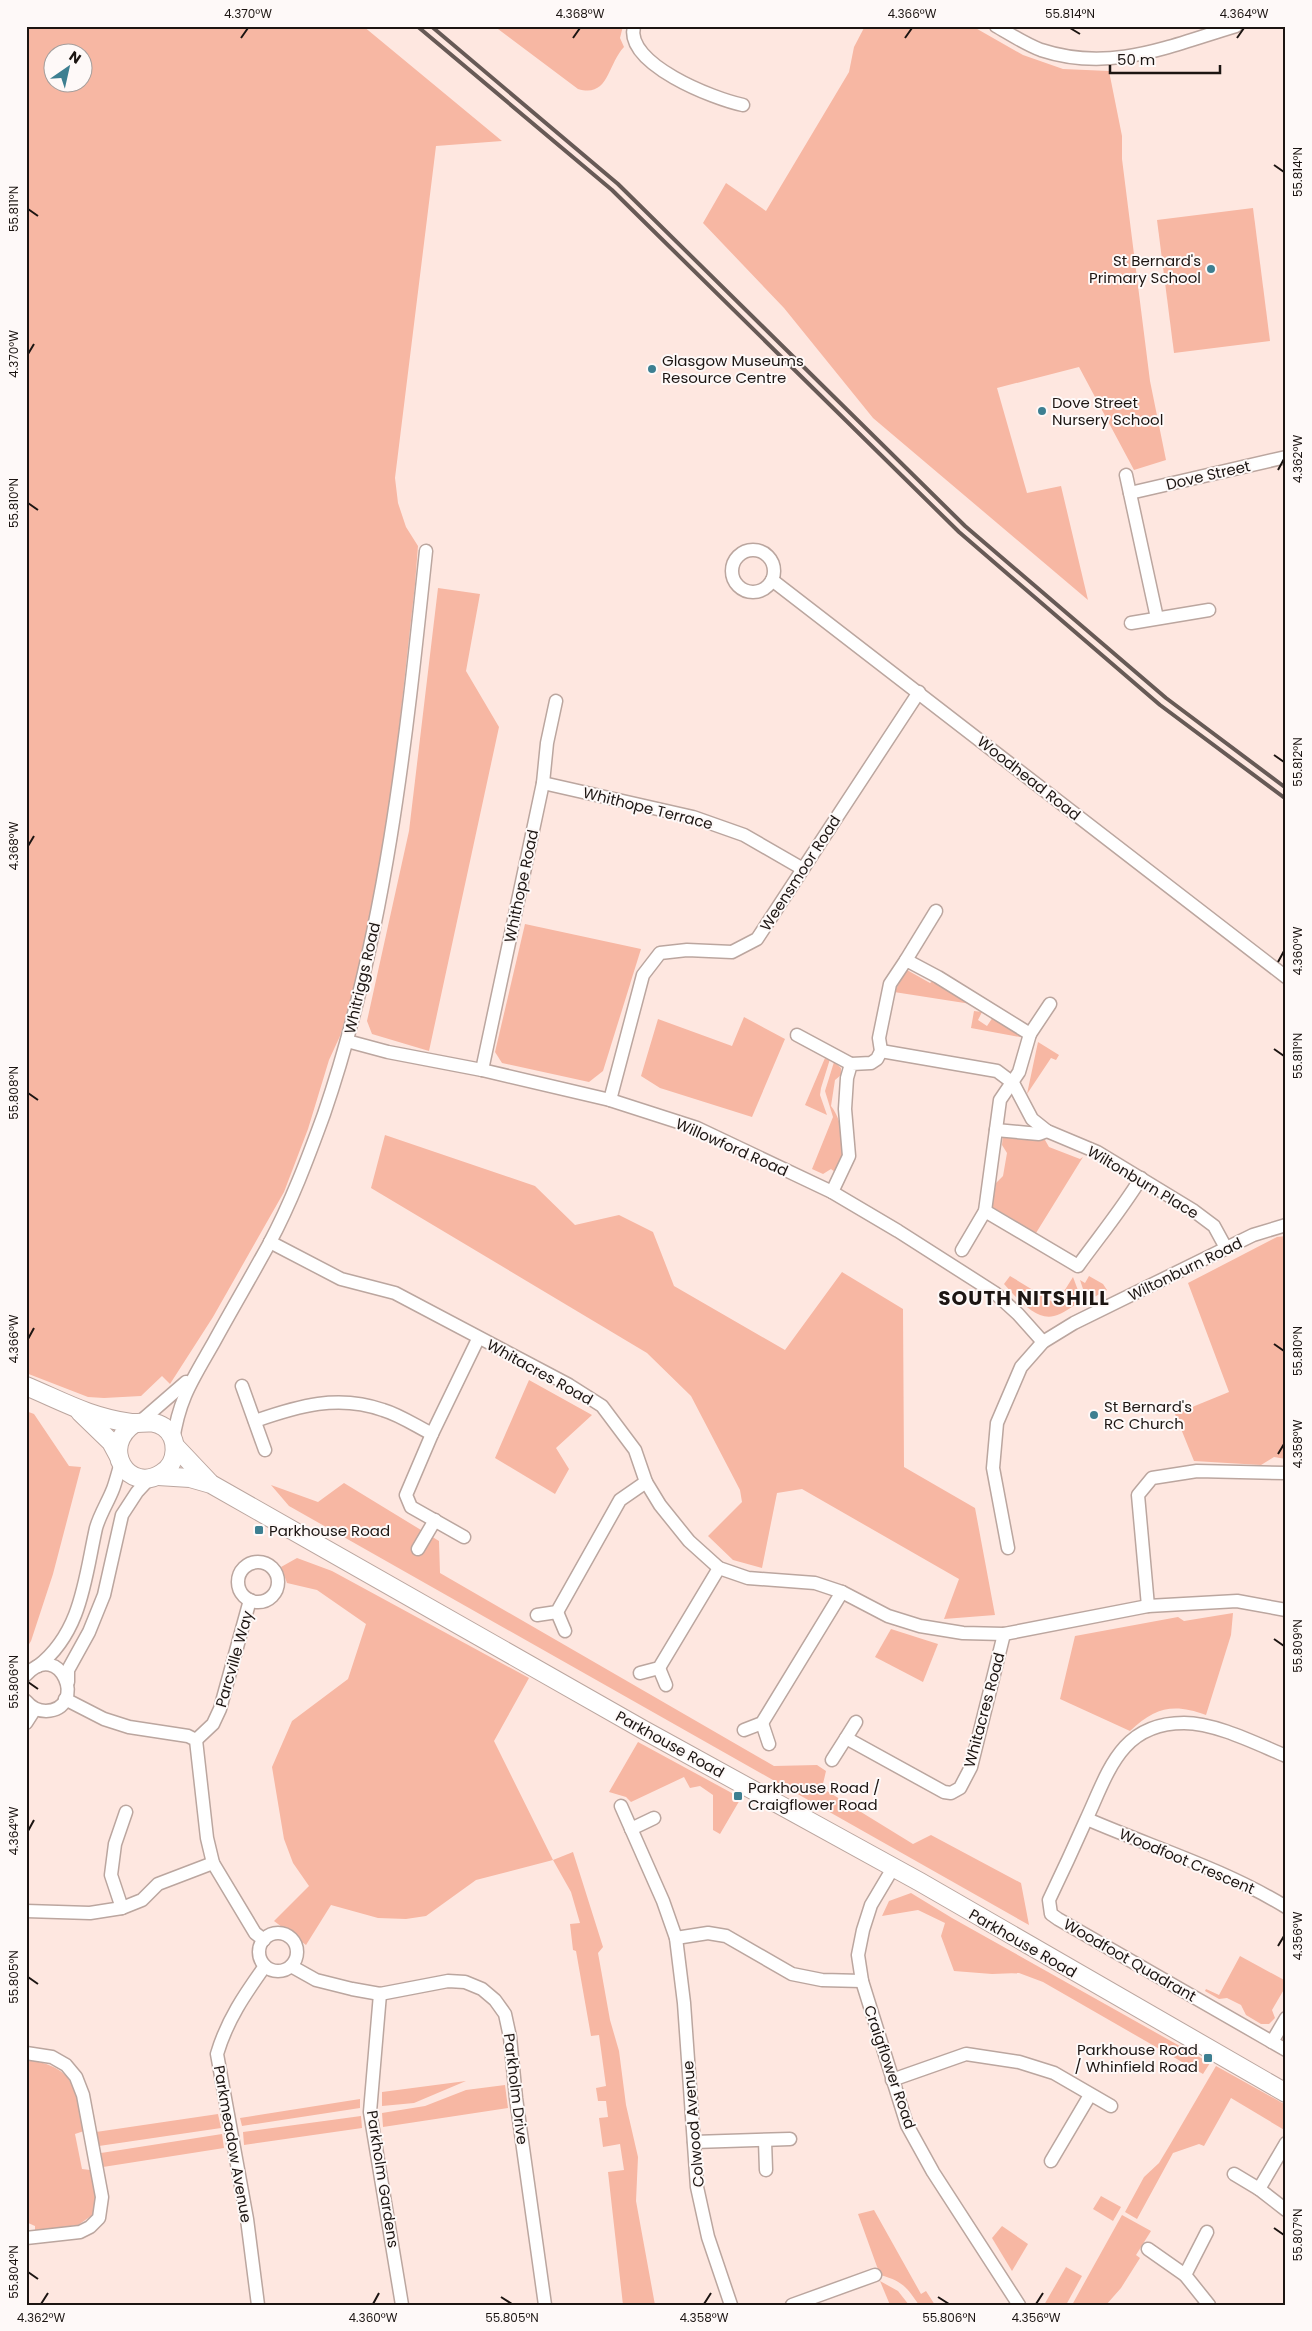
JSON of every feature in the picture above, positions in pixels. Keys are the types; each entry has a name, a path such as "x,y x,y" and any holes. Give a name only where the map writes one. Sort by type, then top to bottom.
{"main road":[{"name":"Parkhouse Road","path":"26,1386 78,1410 138,1422 156,1423 165,1428 174,1444 211,1484"},
{"name":"Parkhouse Road","path":"78,1410 111,1442 119,1459 133,1475 190,1478 211,1484 893,1868 1286,2094"},
{"path":"119,1459 120,1437 126,1429 138,1422"},
{"path":"154,1477 171,1465 174,1444"}],"street":[{"path":"634,26 634,42 645,57 710,95 743,105"},
{"path":"996,26 1039,49 1080,58 1109,60 1138,55 1236,26"},
{"name":"Dove Street","path":"1130,493 1286,457"},
{"path":"1126,476 1157,618"},
{"name":"Whitriggs Road","path":"174,1444 178,1410 194,1373 270,1242 323,1115 347,1041 366,968 384,881 395,812 426,551"},
{"name":"Woodhead Road","path":"772,580 1286,977"},
{"path":"1132,623 1209,610"},
{"name":"Weensmoor Road","path":"610,1100 643,975 660,953 687,950 732,952 757,939 919,692"},
{"name":"Whithope Road","path":"482,1070 543,783 547,743 556,701"},
{"name":"Whithope Terrace","path":"543,783 693,817 744,835 803,870"},
{"path":"797,1035 851,1064 871,1063 877,1059 881,1051 879,1038 890,984 936,911"},
{"path":"906,960 938,977 1030,1034"},
{"path":"962,1250 985,1211 1000,1100 1019,1072 1030,1034 1050,1004"},
{"name":"Willowford Road","path":"347,1041 388,1052 482,1070 610,1100 697,1128 832,1192 898,1231 995,1293 1018,1314 1043,1342"},
{"path":"881,1051 997,1071 1012,1083"},
{"path":"832,1192 849,1156 845,1109 847,1078 851,1064"},
{"name":"Wiltonburn Place","path":"1012,1083 1032,1119 1047,1131 1098,1152 1141,1178 1214,1226 1226,1248"},
{"name":"Wiltonburn Place","path":"996,1130 1039,1134 1047,1131"},
{"path":"985,1211 1078,1266 1108,1224 1118,1214 1141,1178"},
{"name":"Wiltonburn Road","path":"1008,1548 993,1468 998,1422 1020,1367 1043,1342 1074,1322 1253,1235 1286,1225"},
{"name":"Whitacres Road","path":"270,1242 341,1279 395,1293 569,1385 602,1406 635,1450 646,1482 660,1505 689,1541 719,1568 748,1578 815,1583 842,1592 888,1616 920,1626 963,1633 1004,1634 1148,1606 1237,1600 1286,1610"},
{"name":"Whitacres Road","path":"464,1537 411,1507 406,1495 432,1434 478,1338"},
{"name":"Whitriggs Road","path":"138,1422 174,1394 194,1373"},
{"path":"242,1386 265,1450"},
{"path":"255,1421 296,1406 344,1402 384,1410 432,1434"},
{"path":"26,1675 55,1650 78,1608 87,1581 100,1515 112,1489 119,1459"},
{"path":"1148,1606 1138,1495 1152,1478 1197,1471 1286,1473"},
{"path":"26,1723 31,1705 50,1710 57,1708 65,1699 68,1670 100,1608 122,1515 137,1492 154,1477"},
{"path":"557,1612 620,1500 646,1482"},
{"path":"418,1549 435,1520"},
{"path":"640,1673 658,1668 719,1568"},
{"path":"744,1730 762,1723 842,1592"},
{"name":"Parcville Way","path":"196,1740 213,1724 220,1710 250,1600"},
{"path":"537,1615 557,1612"},
{"path":"557,1612 565,1631"},
{"name":"Whitacres Road","path":"846,1738 944,1792 951,1792 960,1788 971,1767 1004,1634"},
{"path":"38,1666 54,1666 60,1670 68,1682"},
{"path":"658,1668 666,1685"},
{"path":"65,1699 115,1722 188,1736 196,1740 199,1745 207,1838 213,1863 255,1933 264,1940"},
{"path":"832,1760 856,1722"},
{"path":"762,1723 769,1744"},
{"name":"Woodfoot Quadrant","path":"1286,1756 1209,1726 1184,1723 1154,1727 1139,1735 1113,1759 1049,1900 1051,1914 1286,2050"},
{"name":"Colwood Avenue","path":"621,1806 663,1901 676,1938 684,2003 697,2187 708,2237 731,2305"},
{"path":"122,1908 111,1875 115,1844 126,1812"},
{"path":"631,1829 654,1818"},
{"name":"Woodfoot Crescent","path":"1087,1819 1134,1840 1206,1866 1258,1890 1286,1907"},
{"path":"26,1911 90,1914 122,1908 142,1900 158,1884 213,1863"},
{"name":"Craigflower Road","path":"893,1868 871,1905 863,1930 858,1955 862,1981 892,2080 908,2125 933,2172 1019,2305"},
{"path":"676,1938 708,1933 726,1936 792,1974 822,1980 862,1981"},
{"path":"272,1934 282,1934 291,1938 296,1947 297,1957 291,1966 283,1971 274,1971 265,1966 260,1953 264,1940 272,1934"},
{"name":"Parkmeadow Avenue","path":"258,2305 247,2219 217,2054 223,2035 239,2003 265,1966"},
{"name":"Parkholm Drive","path":"291,1966 316,1980 380,1994 448,1981 466,1982 482,1989 495,2000 505,2014 510,2037 516,2098 545,2305"},
{"name":"Parkholm Gardens","path":"380,1994 370,2112 402,2305"},
{"path":"1272,2042 1286,2018"},
{"path":"26,2053 52,2057 66,2065 76,2077 83,2095 102,2197 99,2218 90,2227 80,2232 26,2238"},
{"path":"892,2080 966,2054 1018,2062 1054,2073 1111,2106"},
{"path":"1051,2161 1090,2095"},
{"path":"694,2142 790,2139"},
{"path":"765,2141 766,2170"},
{"path":"1259,2189 1286,2143"},
{"path":"1234,2174 1259,2189 1286,2210"},
{"path":"1185,2275 1207,2232"},
{"path":"1148,2249 1185,2275 1209,2305"},
{"path":"792,2305 821,2300 874,2275"}],"shaded area":[{"path":"26,26 363,26 502,141 436,146 395,478 398,503 406,527 418,546 415,584 394,774 376,890 360,971 340,1036 329,1060 308,1129 284,1192 213,1317 170,1384 162,1376 141,1396 88,1397 26,1373"},
{"path":"494,26 623,26 620,38 624,47 618,54 602,84 596,89 588,91 578,89"},
{"path":"865,26 972,26 1023,55 1063,69 1109,71 1122,136 1122,159 1150,381 1166,460 1134,470 1079,367 997,388 1027,493 1061,486 1088,600 873,418 784,308 703,223 726,183 766,211 849,72 854,47"},
{"path":"1253,208 1270,341 1174,353 1157,220"},
{"path":"438,588 480,594 466,671 499,727 429,1051 372,1034 367,1021 409,831"},
{"path":"525,924 641,949 603,1071 589,1082 502,1063 495,1052"},
{"path":"907,970 930,983 934,980 971,1004 894,992"},
{"path":"974,1011 982,1012 978,1020 987,1026 993,1017 1020,1035 1020,1037 971,1028"},
{"path":"744,1017 785,1039 752,1117 660,1088 641,1076 658,1019 732,1046"},
{"path":"1038,1042 1059,1055 1056,1060 1051,1058 1027,1094"},
{"path":"825,1058 830,1059 820,1095 827,1115 805,1105"},
{"path":"834,1062 841,1068 841,1075 835,1080 831,1106 839,1121 843,1148 839,1165 835,1172 831,1169 823,1174 812,1169 833,1117 825,1091"},
{"path":"1003,1134 1045,1140 1049,1147 1080,1159 1083,1157 1036,1233 992,1207 996,1183 1003,1176 1007,1153 1002,1145"},
{"path":"385,1135 535,1186 575,1225 619,1215 653,1232 674,1286 785,1350 842,1272 903,1309 904,1467 975,1508 995,1615 944,1619 959,1579 802,1489 777,1493 762,1568 733,1560 708,1536 742,1502 740,1490 691,1396 647,1353 371,1188"},
{"path":"1286,1236 1286,1459 1274,1457 1261,1465 1194,1461 1175,1414 1229,1392 1188,1283 1277,1237"},
{"path":"1010,1276 1056,1304 1073,1277 1082,1301 1054,1316 1040,1315 1026,1307 1004,1284"},
{"path":"1089,1276 1103,1284 1107,1290 1087,1301 1080,1280 1085,1283"},
{"path":"529,1380 592,1415 556,1448 569,1469 555,1494 495,1458"},
{"path":"26,1411 34,1414 69,1466 81,1467 53,1574 31,1641 26,1649"},
{"path":"344,1483 439,1541 440,1573 774,1766 817,1765 826,1771 822,1788 913,1844 931,1835 1021,1883 1029,1925 289,1506 271,1485 318,1502"},
{"path":"297,1558 332,1571 529,1678 494,1741 553,1860 476,1880 426,1916 406,1919 378,1918 331,1905 306,1945 274,1921 309,1886 293,1863 284,1839 272,1767 292,1721 348,1679 366,1624 317,1590 287,1583 281,1567"},
{"path":"1233,1613 1231,1635 1206,1715 1195,1711 1174,1708 1157,1712 1130,1731 1060,1699 1075,1636 1178,1617 1184,1621"},
{"path":"891,1629 938,1644 923,1682 875,1657"},
{"path":"638,1742 741,1798 720,1834 713,1830 713,1795 700,1786 690,1788 684,1777 631,1802 626,1797 609,1792"},
{"path":"573,1852 603,1947 598,1953 610,2020 619,2051 626,2105 638,2157 636,2201 655,2305 623,2305 608,2172 624,2170 620,2144 603,2147 599,2118 608,2117 606,2101 598,2101 596,2088 606,2086 599,2035 591,2036 576,1951 573,1950 570,1924 580,1923 571,1892 553,1860"},
{"path":"911,1893 1210,2063 1203,2074 1043,1982 1019,1973 992,1974 954,1971 941,1936 945,1923 918,1910 882,1916 889,1901"},
{"path":"1240,1956 1286,1981 1286,1986 1272,2010 1275,2018 1269,2024 1261,2024 1246,2015 1241,2005 1227,1998 1219,1999 1205,1991 1206,1989 1219,1995"},
{"path":"27,2060 43,2063 64,2074 75,2092 84,2131 75,2134 82,2169 90,2170 97,2205 94,2214 78,2225 35,2231 35,2226 26,2222"},
{"path":"1216,2066 1286,2105 1286,2131 1231,2098 1204,2146 1199,2144 1173,2153 1137,2219 1125,2212 1144,2177 1159,2163"},
{"path":"466,2081 414,2103 382,2106 382,2092"},
{"path":"505,2085 508,2108 383,2127 382,2113 425,2106 466,2090"},
{"path":"360,2099 360,2108 242,2126 240,2118"},
{"path":"218,2114 221,2128 99,2146 96,2132"},
{"path":"361,2116 362,2128 244,2145 243,2132"},
{"path":"222,2134 224,2148 103,2167 101,2153"},
{"path":"1101,2196 1121,2207 1113,2221 1093,2209"},
{"path":"874,2210 921,2294 926,2291 935,2305 919,2305 903,2285 880,2275 858,2214"},
{"path":"1122,2215 1151,2231 1136,2255 1140,2258 1121,2288 1106,2305 1072,2305"},
{"path":"1002,2226 1028,2244 1012,2271 992,2238"},
{"path":"1066,2267 1082,2276 1066,2305 1044,2305"},
{"path":"880,2281 898,2291 909,2305 890,2305"}],"railway":[{"path":"417,26 612,190 959,532 1160,705 1286,799"},
{"path":"431,26 618,184 965,526 1166,698 1286,788"}],"place":[{"name":"St Bernard's Primary School","path":"1211,269"},
{"name":"Glasgow Museums Resource Centre","path":"652,369"},
{"name":"Dove Street Nursery School","path":"1042,411"},
{"name":"St Bernard's RC Church","path":"1094,1415"},
{"name":"Parkhouse Road","path":"259,1530"},
{"name":"Parkhouse Road / Craigflower Road","path":"738,1796"},
{"name":"Parkhouse Road / Whinfield Road","path":"1208,2058"}],"district":[{"name":"SOUTH NITSHILL","path":"1024,1298"}]}
